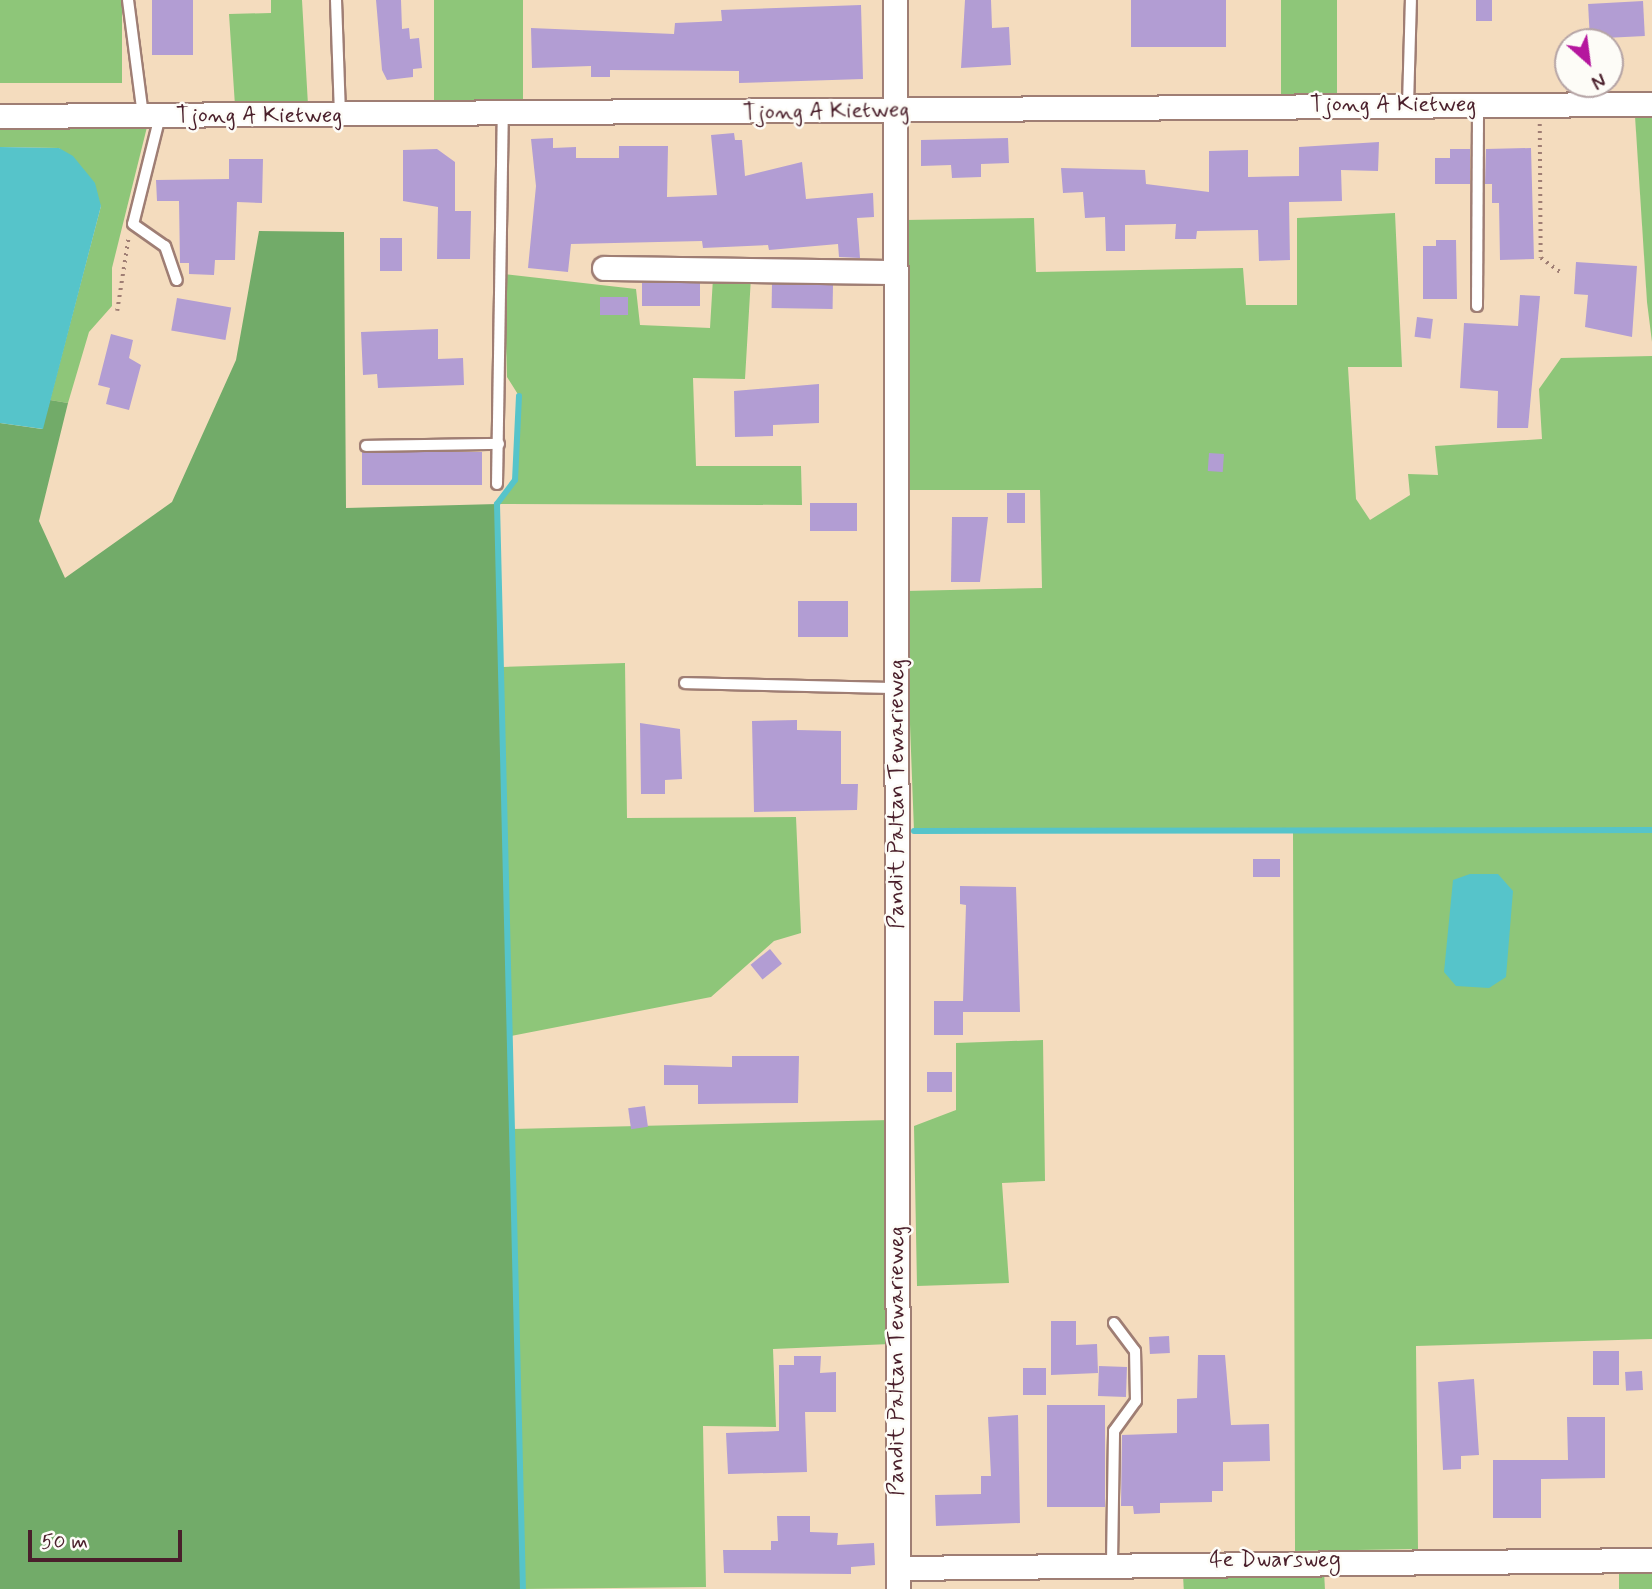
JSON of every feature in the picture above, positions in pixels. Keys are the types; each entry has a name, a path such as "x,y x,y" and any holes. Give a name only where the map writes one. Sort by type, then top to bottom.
{"street":[{"name":"Pandit Paltan Tewarieweg","path":"895,0 898,1578"},
{"name":"Tjong A Kietweg","path":"0,116 895,112 1652,104"},
{"path":"604,268 895,272"},
{"name":"4e Dwarsweg","path":"898,1578 1112,1562 1652,1560"}],"lane":[{"path":"128,0 151,116 133,224 165,246 177,280"},
{"path":"336,0 340,116"},
{"path":"1408,105 1411,0"},
{"path":"1477,306 1478,105"},
{"path":"497,484 503,114"},
{"path":"366,446 499,444"},
{"path":"685,683 897,688"},
{"path":"1112,1562 1114,1431 1136,1401 1135,1351 1114,1323"}],"path":[{"path":"1540,104 1541,258 1560,272"},
{"path":"117,311 118,274 133,224"}],"green space":[{"path":"0,0 122,0 122,83 0,83"},
{"path":"271,0 302,0 308,105 235,106 229,14 271,13"},
{"path":"434,0 523,0 523,102 434,102"},
{"path":"1281,0 1337,0 1337,101 1281,101"},
{"path":"1635,116 1652,116 1652,342 1647,302"},
{"path":"0,127 147,127 112,268 112,306 89,332 68,403 50,400 101,206 59,148 0,147"},
{"path":"1395,213 1402,367 1348,367 1356,499 1370,520 1410,495 1408,474 1438,475 1435,446 1542,439 1539,389 1561,358 1652,356 1652,1339 1416,1346 1418,1549 1295,1551 1293,830 914,831 905,591 1042,588 1040,490 909,490 904,220 1034,218 1036,272 1243,268 1246,305 1297,305 1297,218"},
{"path":"259,231 344,232 346,508 497,504 523,1589 0,1589 0,423 42,429 50,400 68,403 39,521 65,578 172,502 236,360"},
{"path":"504,274 636,289 640,325 710,328 713,278 751,277 745,379 693,378 696,466 801,466 802,505 497,504 515,480 519,396 507,377"},
{"path":"625,663 627,818 796,817 801,933 774,941 711,997 511,1036 503,667"},
{"path":"1043,1040 1045,1181 1002,1183 1009,1283 917,1286 914,1126 956,1110 956,1043"},
{"path":"890,1120 890,1344 773,1349 776,1427 703,1426 706,1587 523,1589 512,1129"},
{"path":"1619,1570 1652,1570 1652,1589 1619,1589"},
{"path":"1324,1571 1325,1589 1184,1589 1183,1578"}],"water":[{"path":"0,147 59,148 73,156 95,183 101,206 43,429 0,423"},
{"path":"1470,874 1498,874 1513,891 1506,977 1489,988 1456,986 1444,972 1453,880"}],"building":[{"path":"152,0 193,0 193,55 152,55"},
{"path":"376,0 401,0 402,29 409,28 410,39 419,38 422,68 413,69 413,77 387,80 382,70"},
{"path":"965,0 991,0 992,28 1009,27 1011,65 961,68"},
{"path":"1131,0 1226,0 1226,47 1131,47"},
{"path":"1476,0 1492,0 1492,21 1476,21"},
{"path":"1643,1 1645,36 1624,37 1624,28 1589,28 1588,4"},
{"path":"861,5 863,79 739,83 739,71 610,70 610,77 591,77 591,66 532,68 531,28 674,34 675,23 722,21 721,10"},
{"path":"734,133 735,140 742,140 745,176 802,162 806,199 873,193 874,217 857,218 860,258 839,257 838,244 769,250 768,245 703,248 702,241 571,244 568,272 528,268 536,186 531,139 553,138 553,148 576,147 576,158 619,158 619,146 668,146 667,197 717,195 711,135"},
{"path":"1008,138 1009,163 981,164 981,177 952,178 951,165 921,166 921,140"},
{"path":"1379,142 1378,171 1341,170 1342,201 1289,202 1290,260 1259,261 1258,230 1197,231 1196,239 1175,239 1176,224 1125,225 1125,251 1106,251 1105,217 1085,218 1083,192 1063,193 1061,168 1145,170 1146,184 1209,192 1209,151 1248,150 1248,177 1299,176 1299,147"},
{"path":"1531,148 1534,259 1500,260 1499,203 1492,203 1492,184 1485,184 1486,149"},
{"path":"437,149 455,162 455,211 471,211 470,259 437,259 438,207 403,201 403,150"},
{"path":"1450,149 1470,149 1470,184 1435,184 1435,158 1450,158"},
{"path":"229,159 263,159 262,203 237,202 235,260 215,260 214,275 189,274 189,263 180,263 179,201 157,201 156,180 229,179"},
{"path":"380,238 402,238 402,271 380,271"},
{"path":"1436,240 1456,240 1457,299 1423,299 1423,246 1436,246"},
{"path":"1576,262 1637,266 1632,337 1585,327 1588,295 1574,294"},
{"path":"642,283 700,283 700,306 642,306"},
{"path":"772,284 833,285 833,309 772,308"},
{"path":"1520,295 1540,296 1528,428 1497,428 1498,391 1460,388 1464,323 1518,326"},
{"path":"600,297 628,297 628,315 600,315"},
{"path":"177,298 231,308 225,340 171,330"},
{"path":"1417,317 1433,319 1430,339 1415,337"},
{"path":"438,329 438,359 463,358 464,385 378,388 377,374 363,375 361,332"},
{"path":"111,334 133,340 129,358 141,365 129,410 106,404 110,388 98,385"},
{"path":"819,384 819,423 773,425 773,436 735,437 734,391"},
{"path":"362,452 482,452 482,485 362,485"},
{"path":"1209,453 1224,454 1223,472 1208,471"},
{"path":"1007,493 1025,493 1025,523 1007,523"},
{"path":"810,503 857,503 857,531 810,531"},
{"path":"952,517 988,517 980,582 951,582"},
{"path":"798,601 848,601 848,637 798,637"},
{"path":"797,720 797,730 841,731 841,784 858,784 857,810 754,812 752,721"},
{"path":"640,723 680,729 682,779 665,780 665,794 641,794"},
{"path":"1253,859 1280,859 1280,877 1253,877"},
{"path":"960,886 1016,887 1020,1012 963,1012 963,1035 934,1035 934,1001 963,1001 966,905 960,904"},
{"path":"770,949 782,964 763,979 751,965"},
{"path":"732,1056 799,1056 798,1103 698,1104 698,1085 664,1085 664,1065 732,1067"},
{"path":"927,1072 952,1072 952,1092 927,1092"},
{"path":"645,1106 648,1127 631,1129 628,1108"},
{"path":"1051,1321 1076,1321 1076,1345 1097,1344 1098,1373 1051,1375"},
{"path":"1169,1336 1170,1353 1150,1354 1149,1337"},
{"path":"1593,1351 1619,1351 1619,1385 1593,1385"},
{"path":"1198,1355 1225,1355 1231,1425 1269,1424 1270,1461 1223,1462 1223,1491 1212,1491 1212,1502 1160,1503 1160,1513 1134,1514 1133,1506 1121,1506 1122,1435 1177,1433 1177,1399 1197,1398"},
{"path":"794,1356 821,1356 820,1373 836,1372 836,1412 805,1412 807,1472 728,1474 726,1433 779,1431 779,1365 794,1365"},
{"path":"1099,1366 1127,1367 1126,1397 1098,1396"},
{"path":"1023,1368 1046,1368 1046,1395 1023,1395"},
{"path":"1642,1371 1643,1390 1626,1391 1625,1372"},
{"path":"1474,1379 1479,1455 1461,1456 1461,1469 1443,1470 1438,1382"},
{"path":"1047,1405 1105,1405 1105,1507 1047,1507"},
{"path":"1018,1415 1020,1523 936,1526 935,1495 981,1494 981,1476 991,1476 988,1417"},
{"path":"1567,1417 1605,1417 1605,1478 1541,1479 1541,1518 1493,1518 1493,1460 1568,1460"},
{"path":"777,1516 810,1516 810,1532 838,1533 837,1545 874,1543 875,1565 851,1567 851,1574 724,1573 723,1550 771,1550 771,1541 778,1541"}],"waterway":[{"path":"519,396 515,480 497,504 523,1589"},
{"path":"914,831 1652,830"}]}
